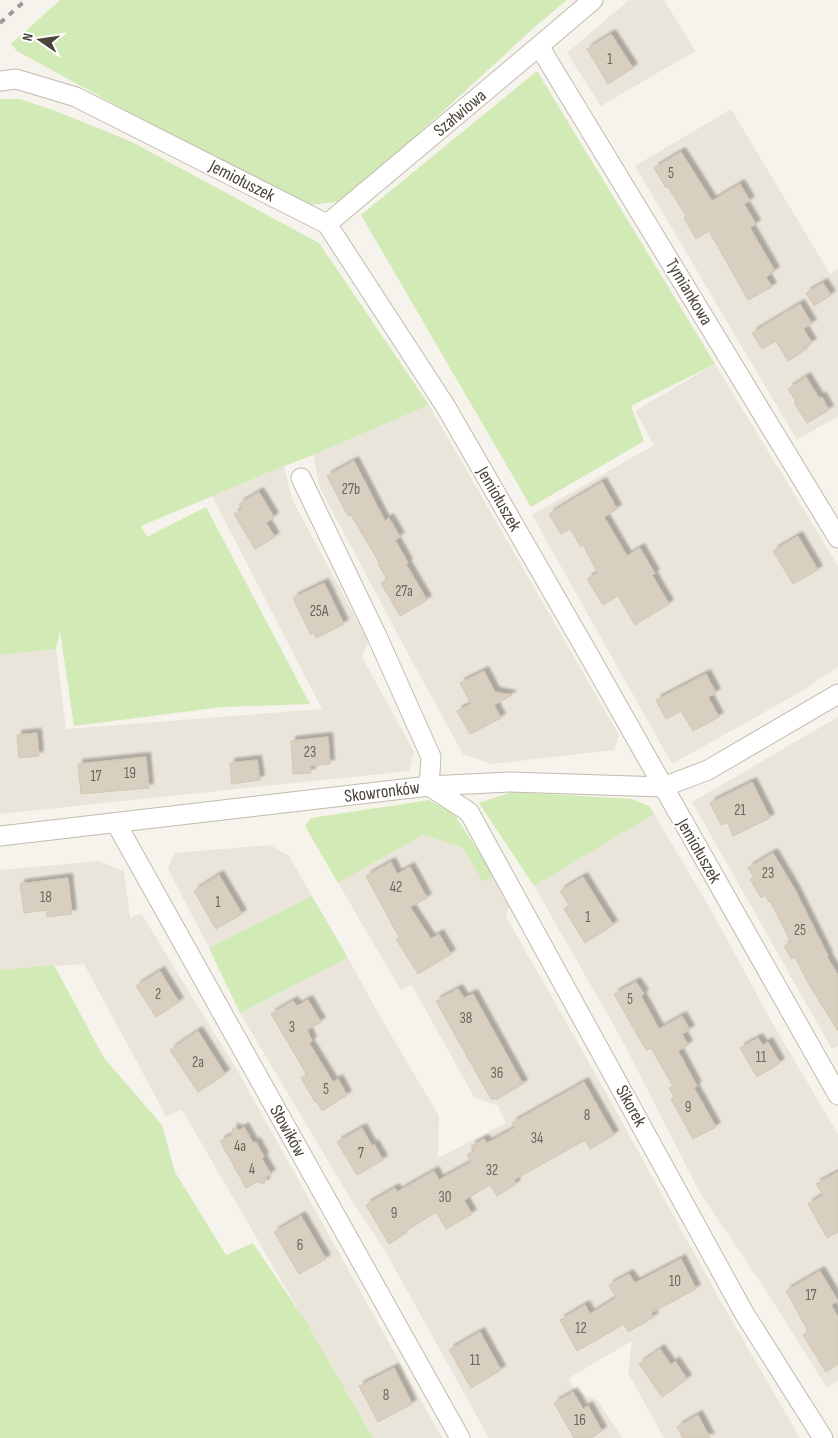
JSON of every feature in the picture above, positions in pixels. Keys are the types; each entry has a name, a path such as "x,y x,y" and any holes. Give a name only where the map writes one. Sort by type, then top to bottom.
{"street":[{"name":"Szałwiowa","path":"327,224 593,0"},
{"name":"Tymiankowa","path":"540,46 838,538"},
{"name":"Jemiołuszek","path":"0,81 16,78 76,96 327,224 446,407 838,1095"},
{"name":"Skowronków","path":"0,836 429,786 431,758 376,634 302,478"},
{"path":"429,786 510,782 663,787 708,770 838,694"},
{"name":"Sikorek","path":"429,786 469,812 744,1313 823,1438"},
{"name":"Słowików","path":"116,823 460,1438"}],"shaded area":[{"path":"629,0 664,0 695,51 601,106 567,53"},
{"path":"731,109 830,274 838,269 838,416 797,440 635,166"},
{"path":"715,364 838,566 838,667 797,694 672,764 532,515 654,445 635,411"},
{"path":"429,405 619,735 614,750 492,764 463,754 413,663 320,488 313,455"},
{"path":"284,466 292,499 368,641 362,657 414,752 409,771 0,814 0,655 56,649 66,729 322,709 212,496"},
{"path":"838,717 838,1046 832,1049 692,802"},
{"path":"654,814 715,917 770,1019 838,1134 838,1381 827,1388 765,1289 700,1193 621,1038 534,886"},
{"path":"423,835 462,847 483,882 494,875 510,903 506,917 595,1073 721,1302 800,1438 664,1438 628,1373 632,1341 569,1378 576,1391 598,1401 622,1438 489,1438 384,1249 355,1206 240,1013 348,958 439,1116 438,1158 506,1123 498,1106 474,1097 412,985 401,990 338,883"},
{"path":"270,845 289,856 312,896 209,948 168,869 174,853"},
{"path":"98,861 124,871 130,918 141,913 240,1075 442,1438 373,1438 182,1110 166,1116 84,964 0,970 0,870"}],"green space":[{"path":"60,0 567,0 538,24 345,201 301,206 17,51 11,44"},
{"path":"537,71 715,364 631,406 644,441 531,507 361,215"},
{"path":"0,99 20,99 53,110 132,142 319,243 429,405 141,526 147,537 206,507 310,704 222,707 74,726 60,631 56,649 0,655"},
{"path":"512,792 632,799 649,806 654,814 534,886 479,803"},
{"path":"429,800 454,814 494,875 483,882 462,847 423,835 338,883 305,826 311,818"},
{"path":"312,896 348,958 240,1013 209,948"},
{"path":"54,965 104,1058 162,1125 175,1172 226,1255 253,1243 306,1322 373,1438 0,1438 0,970"}],"building":[{"path":"611,34 633,68 608,84 587,49"},
{"path":"681,152 712,201 740,184 750,201 744,204 756,224 750,228 775,271 766,277 772,287 748,300 709,231 696,239 684,218 686,216 654,168"},
{"path":"823,283 831,295 814,306 806,293"},
{"path":"800,304 812,324 804,328 804,330 812,343 788,361 776,341 762,349 752,333"},
{"path":"806,377 819,398 822,397 829,410 807,423 794,403 796,402 788,389"},
{"path":"354,461 385,521 389,518 400,537 395,540 408,563 406,564 427,600 400,616 381,583 387,579 378,564 380,564 351,515 348,516 327,476"},
{"path":"602,482 617,509 604,517 627,556 640,548 655,574 652,575 669,604 635,625 618,596 603,605 587,579 598,573 583,545 581,547 570,529 561,534 549,514"},
{"path":"259,492 274,517 266,523 275,537 255,549 234,514 242,509 239,504"},
{"path":"798,536 818,570 793,584 773,551"},
{"path":"324,583 344,624 316,638 314,633 311,635 293,598"},
{"path":"484,671 495,692 512,695 494,705 501,718 470,734 457,711 471,704 460,683"},
{"path":"706,674 716,693 708,697 719,717 693,731 681,711 666,719 656,700"},
{"path":"37,733 39,756 19,758 17,735"},
{"path":"328,737 330,764 310,766 311,773 293,774 291,741"},
{"path":"146,757 149,788 81,794 78,764"},
{"path":"257,760 260,780 232,784 230,763"},
{"path":"752,782 770,818 733,836 727,822 721,825 710,803"},
{"path":"773,853 794,888 827,957 838,975 838,1031 808,983 795,957 791,959 784,946 791,942 770,901 765,895 761,898 750,879 754,877 748,868"},
{"path":"391,862 397,874 410,867 427,898 410,907 431,939 439,934 451,954 418,974 396,939 399,937 366,876"},
{"path":"219,875 242,914 216,929 194,891"},
{"path":"583,877 613,925 585,943 564,909 569,905 560,891"},
{"path":"68,878 72,914 47,917 46,910 24,913 20,884"},
{"path":"160,971 179,1002 156,1017 136,986"},
{"path":"636,982 644,994 641,996 659,1029 682,1016 690,1030 682,1034 688,1045 678,1051 697,1086 694,1088 716,1127 693,1139 671,1099 674,1097 669,1088 673,1086 651,1048 646,1050 614,994"},
{"path":"458,989 464,998 473,994 523,1084 497,1099 491,1099 436,1001"},
{"path":"308,1000 321,1022 307,1030 312,1041 309,1043 333,1082 338,1079 347,1095 322,1111 301,1078 307,1075 271,1014 293,1001 297,1006"},
{"path":"198,1031 225,1074 198,1092 170,1050"},
{"path":"758,1038 763,1045 768,1042 780,1063 757,1077 740,1048"},
{"path":"584,1082 614,1135 590,1149 585,1140 514,1180 516,1184 497,1196 490,1185 464,1200 472,1214 446,1229 436,1212 401,1234 402,1236 389,1244 366,1205 395,1188 397,1192 434,1171 439,1180 471,1162 467,1155 474,1151 471,1146 484,1139 487,1143 515,1128 512,1123"},
{"path":"244,1127 253,1143 256,1142 264,1157 262,1159 271,1174 266,1177 264,1184 257,1182 246,1188 220,1141 232,1135 233,1128 240,1130"},
{"path":"362,1128 372,1146 374,1144 383,1160 357,1175 337,1142"},
{"path":"838,1172 838,1232 827,1238 808,1204 823,1195 816,1184"},
{"path":"301,1216 326,1259 299,1274 274,1232"},
{"path":"681,1259 696,1289 651,1313 654,1317 628,1332 624,1324 577,1351 560,1320 585,1305 590,1314 616,1298 609,1285 629,1274 635,1283"},
{"path":"820,1271 838,1301 831,1305 838,1317 838,1364 826,1372 803,1335 808,1331 786,1291"},
{"path":"480,1332 501,1370 471,1388 449,1350"},
{"path":"660,1349 671,1365 675,1361 687,1379 662,1397 639,1364"},
{"path":"394,1368 412,1404 378,1422 359,1386"},
{"path":"573,1392 583,1409 588,1406 602,1431 591,1438 574,1438 554,1403"},
{"path":"698,1415 710,1438 683,1438 677,1427"}],"railway":[{"path":"0,23 26,0"}]}
